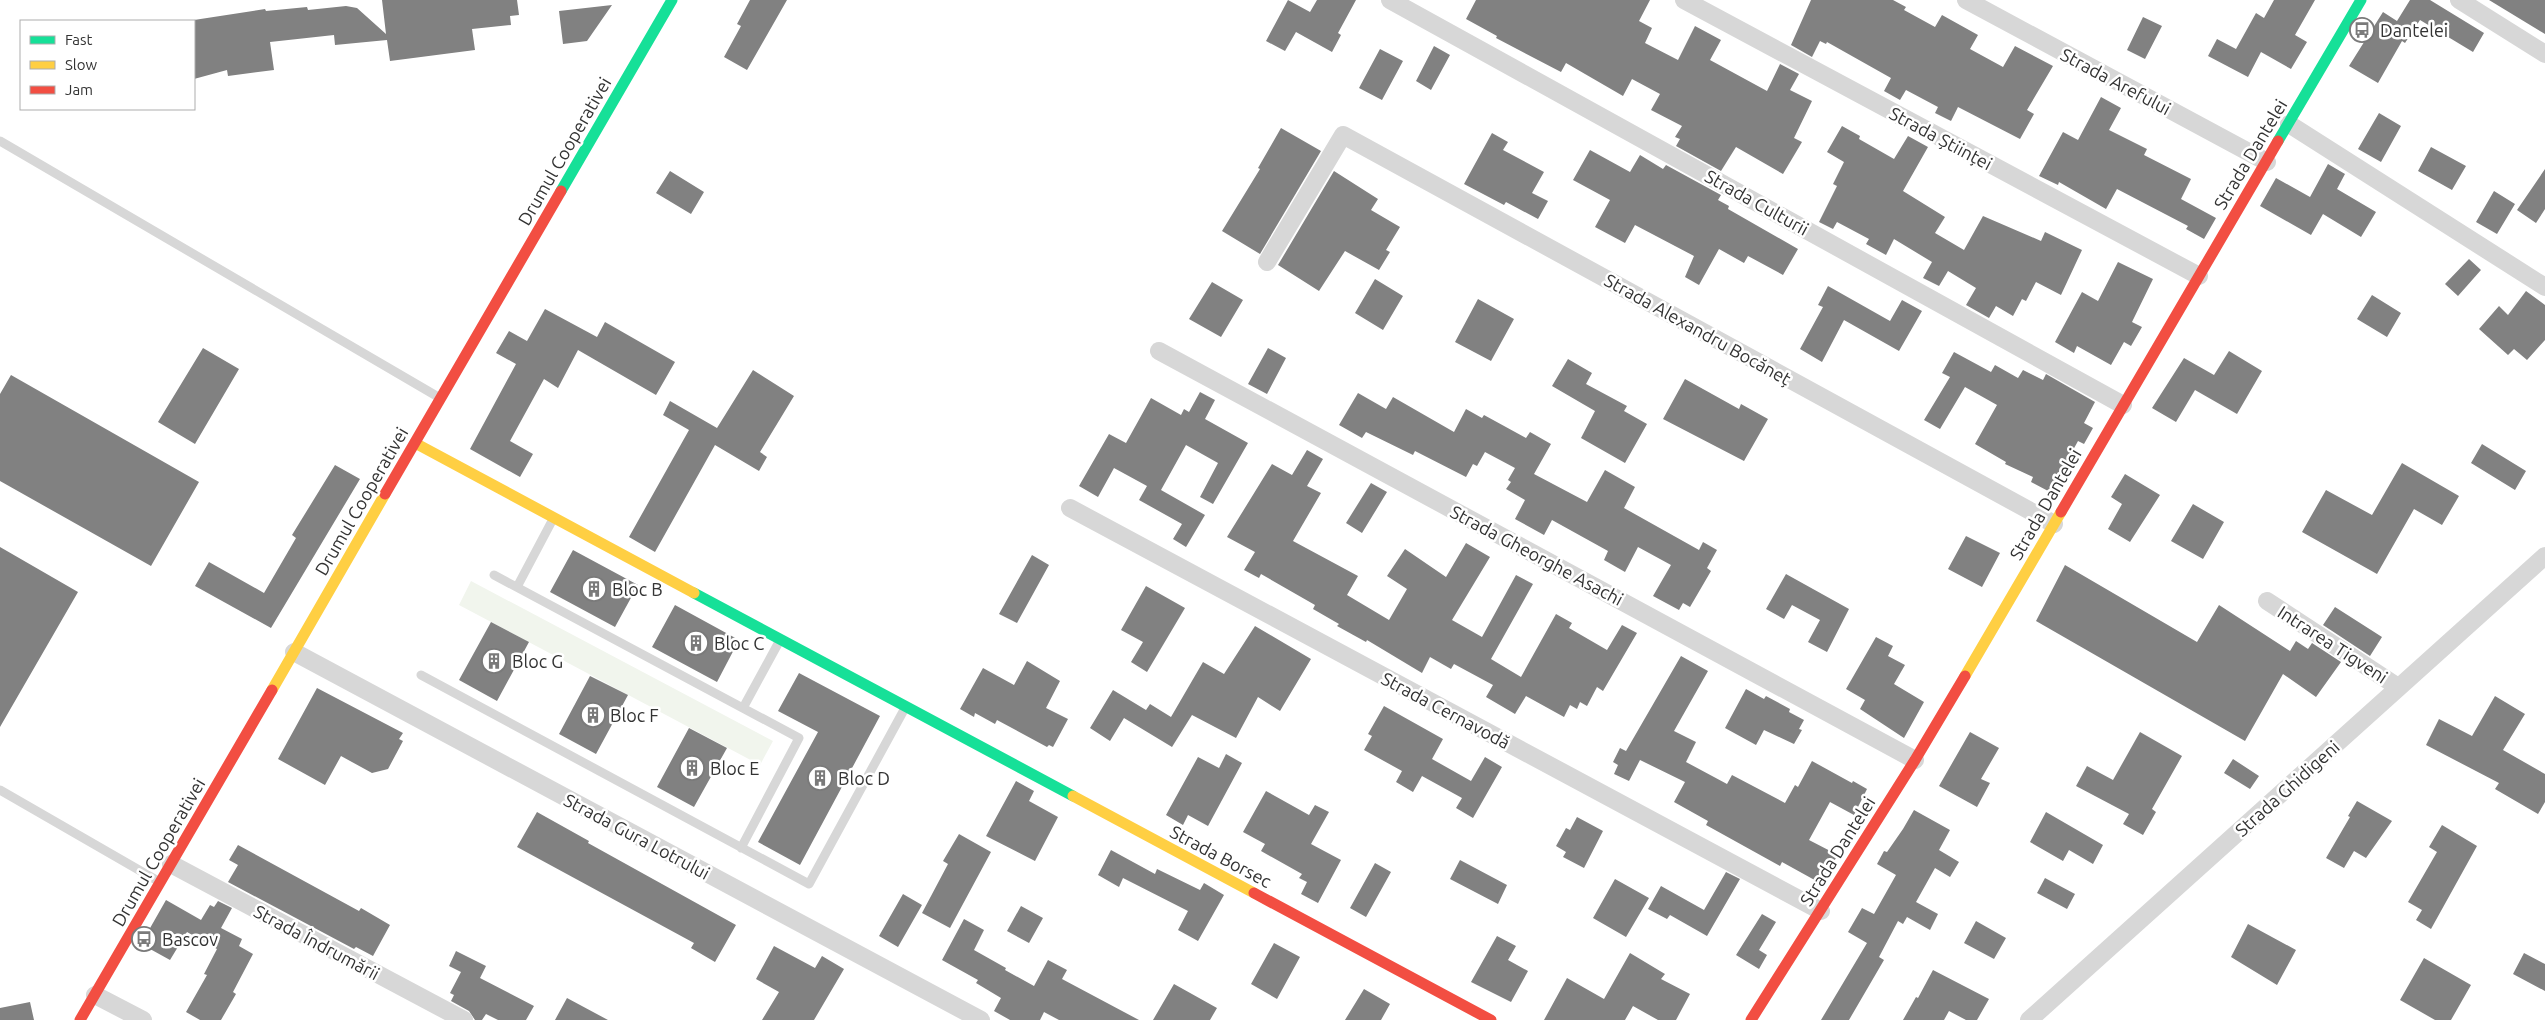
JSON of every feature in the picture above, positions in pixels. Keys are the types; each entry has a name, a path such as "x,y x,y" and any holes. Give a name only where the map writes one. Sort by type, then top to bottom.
{"street":[{"name":"Drumul Cooperativei","path":"80,1020 672,0"},
{"name":"Strada Culturii","path":"1390,0 2123,405"},
{"name":"Strada Științei","path":"1684,0 2198,276"},
{"name":"Strada Arefului","path":"1966,0 2267,162"},
{"name":"Strada Dantelei","path":"1751,1020 1915,760 2198,276 2267,162 2360,0"},
{"path":"2459,0 2545,54"},
{"path":"2289,124 2545,287"},
{"name":"Strada Alexandru Bocăneț","path":"1267,262 1343,134 2054,524"},
{"name":"Strada Gheorghe Asachi","path":"1158,351 1915,760"},
{"name":"Strada Borsec","path":"415,443 1491,1020"},
{"name":"Strada Cernavodă","path":"1070,508 1821,911"},
{"name":"Strada Ghidigeni","path":"2029,1020 2545,556"},
{"name":"Intrarea Tigveni","path":"2267,601 2398,687"},
{"name":"Strada Gura Lotrului","path":"294,652 981,1020"},
{"name":"Strada Îndrumării","path":"171,864 464,1020"},
{"path":"95,995 143,1020"}],"lane":[{"path":"0,141 441,399"},
{"path":"517,587 554,518"},
{"path":"494,575 799,738 741,848"},
{"path":"743,708 780,639"},
{"path":"421,675 809,884 906,707"},
{"path":"0,790 160,882"}],"shaded area":[{"path":"471,581 773,741 760,765 459,605"}],"building":[{"path":"382,0 517,0 519,15 510,16 511,25 472,29 475,50 390,61 387,40 335,45 334,35 270,42 274,70 228,76 227,70 195,79 194,20 265,9 266,11 307,7 308,10 346,6 357,8 386,34"},
{"path":"750,0 787,0 747,70 724,57 741,26 737,24"},
{"path":"1288,0 1310,12 1317,0 1356,0 1338,33 1341,35 1332,52 1296,32 1285,51 1266,41"},
{"path":"1476,0 1650,0 1639,21 1652,28 1645,43 1678,60 1695,26 1721,40 1710,60 1767,91 1780,64 1799,74 1790,90 1812,101 1794,138 1802,142 1783,174 1736,147 1721,171 1676,146 1680,139 1675,137 1682,126 1651,110 1660,94 1632,79 1623,96 1566,63 1561,72 1496,38 1497,36 1466,19"},
{"path":"1811,0 1893,0 1906,7 1904,10 1935,27 1942,15 1978,35 1970,49 2003,67 2015,46 2053,66 2027,110 2034,114 2020,139 1958,107 1951,121 1935,113 1938,107 1906,90 1900,100 1884,91 1891,78 1827,42 1826,44 1820,41 1812,57 1791,45"},
{"path":"2274,0 2315,0 2295,35 2307,42 2291,69 2261,52 2248,77 2208,56 2217,39 2236,49 2256,13 2264,18"},
{"path":"2410,0 2430,0 2484,33 2473,52 2420,20 2405,43 2402,41 2378,83 2349,66 2383,12 2397,21"},
{"path":"2489,0 2545,0 2545,34"},
{"path":"612,5 587,41 563,44 559,11"},
{"path":"2143,17 2162,26 2145,59 2127,50"},
{"path":"1434,46 1450,55 1431,90 1416,81"},
{"path":"1380,49 1403,61 1382,100 1359,88"},
{"path":"2101,97 2121,108 2109,130 2147,149 2144,155 2191,179 2181,199 2216,218 2204,239 2186,229 2188,226 2117,189 2106,209 2059,182 2058,185 2039,176 2063,132 2078,140"},
{"path":"2379,113 2401,126 2381,162 2358,149"},
{"path":"1842,126 1860,136 1859,139 1894,159 1908,136 1928,147 1903,191 1945,217 1935,233 1964,250 1983,216 2041,241 2045,232 2082,250 2061,295 2036,282 2026,301 2022,299 2013,316 1996,306 1989,318 1966,305 1976,288 1948,271 1939,286 1923,278 1932,262 1894,239 1886,255 1866,244 1869,239 1837,222 1833,229 1819,222 1837,186 1833,184 1844,162 1827,152"},
{"path":"1281,128 1321,151 1260,254 1222,231 1260,169 1258,168"},
{"path":"1492,133 1508,142 1503,150 1544,172 1532,193 1548,201 1538,219 1506,202 1504,205 1464,184"},
{"path":"2431,147 2466,166 2452,190 2418,171"},
{"path":"1590,150 1630,172 1640,155 1663,169 1666,165 1721,195 1718,200 1729,206 1728,209 1798,249 1783,275 1748,256 1744,263 1719,249 1699,285 1685,277 1694,256 1635,225 1625,243 1595,227 1610,200 1573,180"},
{"path":"2328,164 2345,174 2337,189 2376,212 2361,237 2323,214 2311,235 2260,206 2276,178 2310,197"},
{"path":"2545,169 2545,209 2536,223 2517,210"},
{"path":"670,171 704,192 691,214 656,193"},
{"path":"1334,171 1378,199 1371,210 1400,227 1386,250 1390,252 1379,270 1345,251 1319,291 1278,265"},
{"path":"2494,191 2515,204 2497,234 2476,222"},
{"path":"2469,259 2481,270 2458,296 2445,284"},
{"path":"2118,262 2153,279 2132,322 2142,327 2131,346 2124,342 2111,365 2077,346 2074,353 2055,342 2082,292 2098,301"},
{"path":"1375,279 1403,296 1383,330 1355,313"},
{"path":"1212,282 1243,300 1221,337 1189,319"},
{"path":"1828,286 1890,321 1902,300 1922,311 1899,351 1844,320 1822,362 1800,349 1823,307 1818,305"},
{"path":"2526,291 2545,305 2545,340 2527,360 2514,349 2508,355 2479,329 2499,306 2508,315"},
{"path":"2372,295 2401,313 2387,337 2357,319"},
{"path":"1478,299 1514,319 1491,361 1455,342"},
{"path":"545,309 597,337 605,322 675,362 656,395 578,350 558,388 544,379 510,441 533,454 520,477 470,449 516,364 496,353 509,331 527,341"},
{"path":"203,348 239,369 195,444 158,422"},
{"path":"1268,348 1286,358 1267,394 1248,384"},
{"path":"2229,351 2262,371 2237,414 2195,390 2176,422 2152,408 2184,358 2214,375"},
{"path":"1954,352 1991,372 1995,365 2018,378 2023,370 2043,380 2046,374 2095,402 2084,423 2093,428 2084,444 2078,441 2050,492 2031,482 2033,477 2005,464 2006,462 1975,444 1997,405 1965,387 1940,429 1924,420 1950,377 1942,373"},
{"path":"1568,359 1592,373 1586,384 1627,406 1624,411 1647,424 1625,463 1581,438 1595,411 1552,386"},
{"path":"753,370 794,396 760,452 767,457 759,471 715,445 655,552 629,537 689,430 663,415 670,401 717,428"},
{"path":"11,375 199,482 151,566 0,481 0,394"},
{"path":"1685,379 1739,409 1741,404 1768,419 1744,461 1663,419"},
{"path":"1200,392 1215,400 1205,419 1248,443 1213,504 1200,497 1218,463 1186,445 1161,490 1205,515 1186,547 1173,539 1182,524 1139,500 1147,486 1114,468 1098,497 1079,486 1109,434 1126,443 1151,398 1181,415 1184,409 1189,412"},
{"path":"1358,393 1386,409 1393,397 1454,432 1466,409 1482,418 1484,415 1526,438 1530,432 1551,444 1534,474 1587,502 1605,470 1635,487 1624,508 1699,550 1703,542 1717,550 1707,568 1711,571 1690,607 1683,603 1679,610 1653,596 1671,565 1638,547 1625,572 1604,560 1608,551 1552,520 1544,535 1515,519 1525,500 1506,489 1511,482 1508,480 1515,468 1485,452 1477,466 1473,464 1466,477 1415,451 1413,455 1366,432 1362,438 1339,425"},
{"path":"2482,444 2526,471 2515,490 2471,463"},
{"path":"1307,450 1323,459 1307,486 1321,493 1293,541 1358,576 1347,595 1389,620 1407,589 1387,576 1405,549 1446,577 1466,543 1490,557 1452,620 1482,637 1516,575 1533,584 1491,659 1521,677 1556,614 1572,623 1569,628 1607,650 1622,625 1637,633 1603,691 1597,687 1587,706 1580,702 1577,709 1570,705 1564,717 1526,696 1515,714 1486,697 1493,685 1454,664 1451,669 1430,657 1422,673 1367,640 1366,642 1337,626 1339,624 1313,609 1315,605 1261,574 1259,578 1244,570 1255,552 1227,537 1272,464 1292,475"},
{"path":"2402,463 2459,496 2442,525 2414,509 2377,574 2302,532 2326,490 2372,515"},
{"path":"335,465 360,479 271,628 195,586 209,562 264,593 296,538 292,535"},
{"path":"2125,474 2160,495 2130,542 2108,529 2122,504 2111,497"},
{"path":"1371,483 1387,492 1362,533 1346,523"},
{"path":"2193,504 2224,522 2203,559 2171,541"},
{"path":"1966,536 2000,553 1982,587 1948,569"},
{"path":"0,547 78,592 0,727"},
{"name":"Bloc B","path":"573,550 638,585 615,627 550,592"},
{"path":"1032,555 1049,565 1017,623 999,614"},
{"path":"2065,565 2197,642 2219,605 2290,651 2296,641 2308,649 2312,643 2341,662 2316,697 2283,674 2245,741 2036,621"},
{"path":"1786,574 1849,609 1827,652 1808,642 1820,620 1792,605 1784,619 1766,609"},
{"path":"1146,586 1185,608 1147,672 1131,662 1143,642 1121,630"},
{"name":"Bloc C","path":"675,605 739,640 717,682 652,647"},
{"path":"2335,607 2382,637 2370,656 2323,625"},
{"name":"Bloc G","path":"491,622 529,642 497,701 459,680"},
{"path":"1255,626 1311,659 1280,711 1258,697 1236,738 1192,715 1172,747 1124,718 1110,741 1090,728 1113,690 1146,710 1150,704 1171,717 1203,662 1224,674"},
{"path":"1876,637 1893,646 1888,656 1905,665 1894,684 1924,702 1904,738 1860,709 1865,700 1846,689"},
{"path":"1681,656 1708,671 1674,731 1696,742 1686,762 1727,784 1732,775 1785,803 1795,785 1798,787 1812,761 1867,789 1854,815 1830,802 1809,840 1838,855 1820,883 1782,862 1780,866 1706,825 1708,821 1674,802 1685,782 1640,760 1629,781 1614,774 1618,765 1613,762 1620,748 1626,751"},
{"path":"1027,661 1060,681 1046,708 1068,719 1053,747 1049,745 1047,747 997,720 995,724 975,713 974,717 960,709 983,668 1014,685"},
{"name":"Bloc D","path":"799,673 880,716 800,865 758,842 818,732 778,711"},
{"name":"Bloc F","path":"590,676 628,695 596,754 559,734"},
{"path":"317,688 403,733 399,739 403,741 388,769 372,773 341,756 325,785 278,759"},
{"path":"1746,689 1764,699 1766,696 1790,709 1789,712 1804,720 1799,729 1802,730 1794,744 1764,730 1756,745 1725,728"},
{"path":"2495,696 2525,714 2503,750 2545,774 2545,802 2538,814 2495,789 2499,783 2426,745 2439,719 2472,736"},
{"path":"1384,706 1443,739 1432,759 1471,781 1485,757 1502,767 1473,818 1456,808 1462,798 1422,776 1413,792 1396,782 1402,771 1364,750 1372,736 1368,734"},
{"name":"Bloc E","path":"689,728 727,748 694,807 657,787"},
{"path":"1970,732 1999,748 1981,779 1990,783 1977,807 1939,786"},
{"path":"2140,732 2182,756 2152,809 2156,812 2143,835 2123,824 2129,814 2076,786 2087,766 2113,780"},
{"path":"1226,754 1242,763 1208,826 1188,815 1183,825 1166,815 1198,757 1219,768"},
{"path":"2233,759 2259,776 2250,789 2224,773"},
{"path":"1016,781 1034,791 1029,801 1058,817 1035,861 986,836"},
{"path":"1266,791 1309,815 1315,805 1329,812 1311,844 1341,860 1318,903 1301,894 1307,882 1299,878 1302,874 1261,851 1265,844 1243,832"},
{"path":"2357,801 2392,821 2366,858 2354,851 2344,868 2326,858"},
{"path":"1914,810 1950,830 1939,850 1959,862 1950,877 1935,868 1916,902 1938,914 1930,930 1907,917 1903,924 1898,921 1879,957 1884,960 1849,1020 1821,1020 1867,943 1848,932 1862,908 1874,914 1896,875 1877,864 1884,851 1887,852 1903,829"},
{"path":"537,812 589,841 588,843 736,925 715,962 691,948 694,943 517,847"},
{"path":"2046,812 2103,845 2093,864 2069,850 2063,861 2030,842"},
{"path":"1577,817 1603,831 1584,868 1563,857 1566,852 1556,846 1566,828 1570,830"},
{"path":"2442,825 2477,846 2431,929 2416,920 2422,910 2408,902 2437,852 2429,847"},
{"path":"959,834 991,852 950,928 922,913 948,864 943,861"},
{"path":"238,845 359,911 361,908 390,925 373,956 356,947 354,949 228,882 238,865 229,860"},
{"path":"1111,850 1155,874 1157,869 1200,890 1204,883 1224,895 1198,941 1178,930 1188,911 1123,878 1119,887 1098,875"},
{"path":"1460,860 1507,885 1498,904 1450,879"},
{"path":"1375,863 1391,872 1366,917 1350,908"},
{"path":"1726,872 1740,879 1707,936 1670,915 1667,919 1648,909 1661,886 1704,910"},
{"path":"2045,878 2075,894 2067,909 2037,893"},
{"path":"1615,879 1649,898 1626,937 1593,918"},
{"path":"903,894 922,905 898,947 879,936"},
{"path":"166,900 201,920 210,905 214,907 218,901 232,908 221,928 242,939 239,946 253,954 233,992 236,994 221,1020 200,1020 186,1012 207,975 204,974 217,949 187,932 170,960 141,944"},
{"path":"1021,906 1043,918 1029,943 1007,931"},
{"path":"1762,914 1776,922 1759,950 1767,955 1759,969 1736,955"},
{"path":"964,919 984,930 974,950 1006,968 1005,970 1034,986 1048,960 1067,970 1062,979 1139,1020 1059,1020 1044,1012 1040,1020 1010,1020 994,1011 1001,998 976,983 978,980 942,960"},
{"path":"1976,921 2006,938 1994,959 1964,943"},
{"path":"2248,924 2296,950 2277,985 2231,957"},
{"path":"1497,936 1516,946 1508,960 1528,971 1511,1002 1471,982"},
{"path":"1274,943 1300,957 1277,999 1251,984"},
{"path":"774,946 815,968 822,956 844,969 814,1020 762,1020 779,992 756,979"},
{"path":"456,951 486,966 480,978 534,1006 526,1020 498,1020 486,1014 482,1020 475,1020 469,1011 451,1001 454,995 450,993 461,972 449,966"},
{"path":"1630,953 1665,974 1661,979 1690,994 1676,1020 1658,1020 1633,1006 1625,1020 1544,1020 1567,978 1604,999"},
{"path":"2524,953 2545,964 2545,991 2513,974"},
{"path":"2424,958 2471,985 2451,1020 2435,1020 2400,1000"},
{"path":"1933,970 1989,999 1977,1020 1966,1020 1949,1011 1944,1020 1903,1020 1916,997 1918,998"},
{"path":"1174,984 1217,1008 1210,1020 1153,1020"},
{"path":"1364,989 1390,1004 1381,1020 1345,1020"},
{"path":"567,998 608,1020 555,1020"},
{"path":"30,1002 34,1020 0,1020 0,1008"}],"traffic: fast":[{"path":"561,191 672,0"},
{"path":"2278,141 2361,0"},
{"path":"694,593 1073,796"}],"traffic: slow":[{"path":"415,443 694,593"},
{"path":"272,690 385,494"},
{"path":"1965,676 2061,512"},
{"path":"1073,796 1254,893"}],"traffic: jam":[{"path":"2061,512 2278,141"},
{"path":"385,494 561,191"},
{"path":"1751,1020 1915,760 1965,676"},
{"path":"80,1020 272,690"},
{"path":"1254,893 1491,1020"}],"place":[{"name":"Dantelei","path":"2362,30"},
{"name":"Bloc B","path":"594,589"},
{"name":"Bloc C","path":"696,643"},
{"name":"Bloc G","path":"494,661"},
{"name":"Bloc F","path":"593,715"},
{"name":"Bloc E","path":"692,768"},
{"name":"Bloc D","path":"820,778"},
{"name":"Bascov","path":"144,939"}]}
